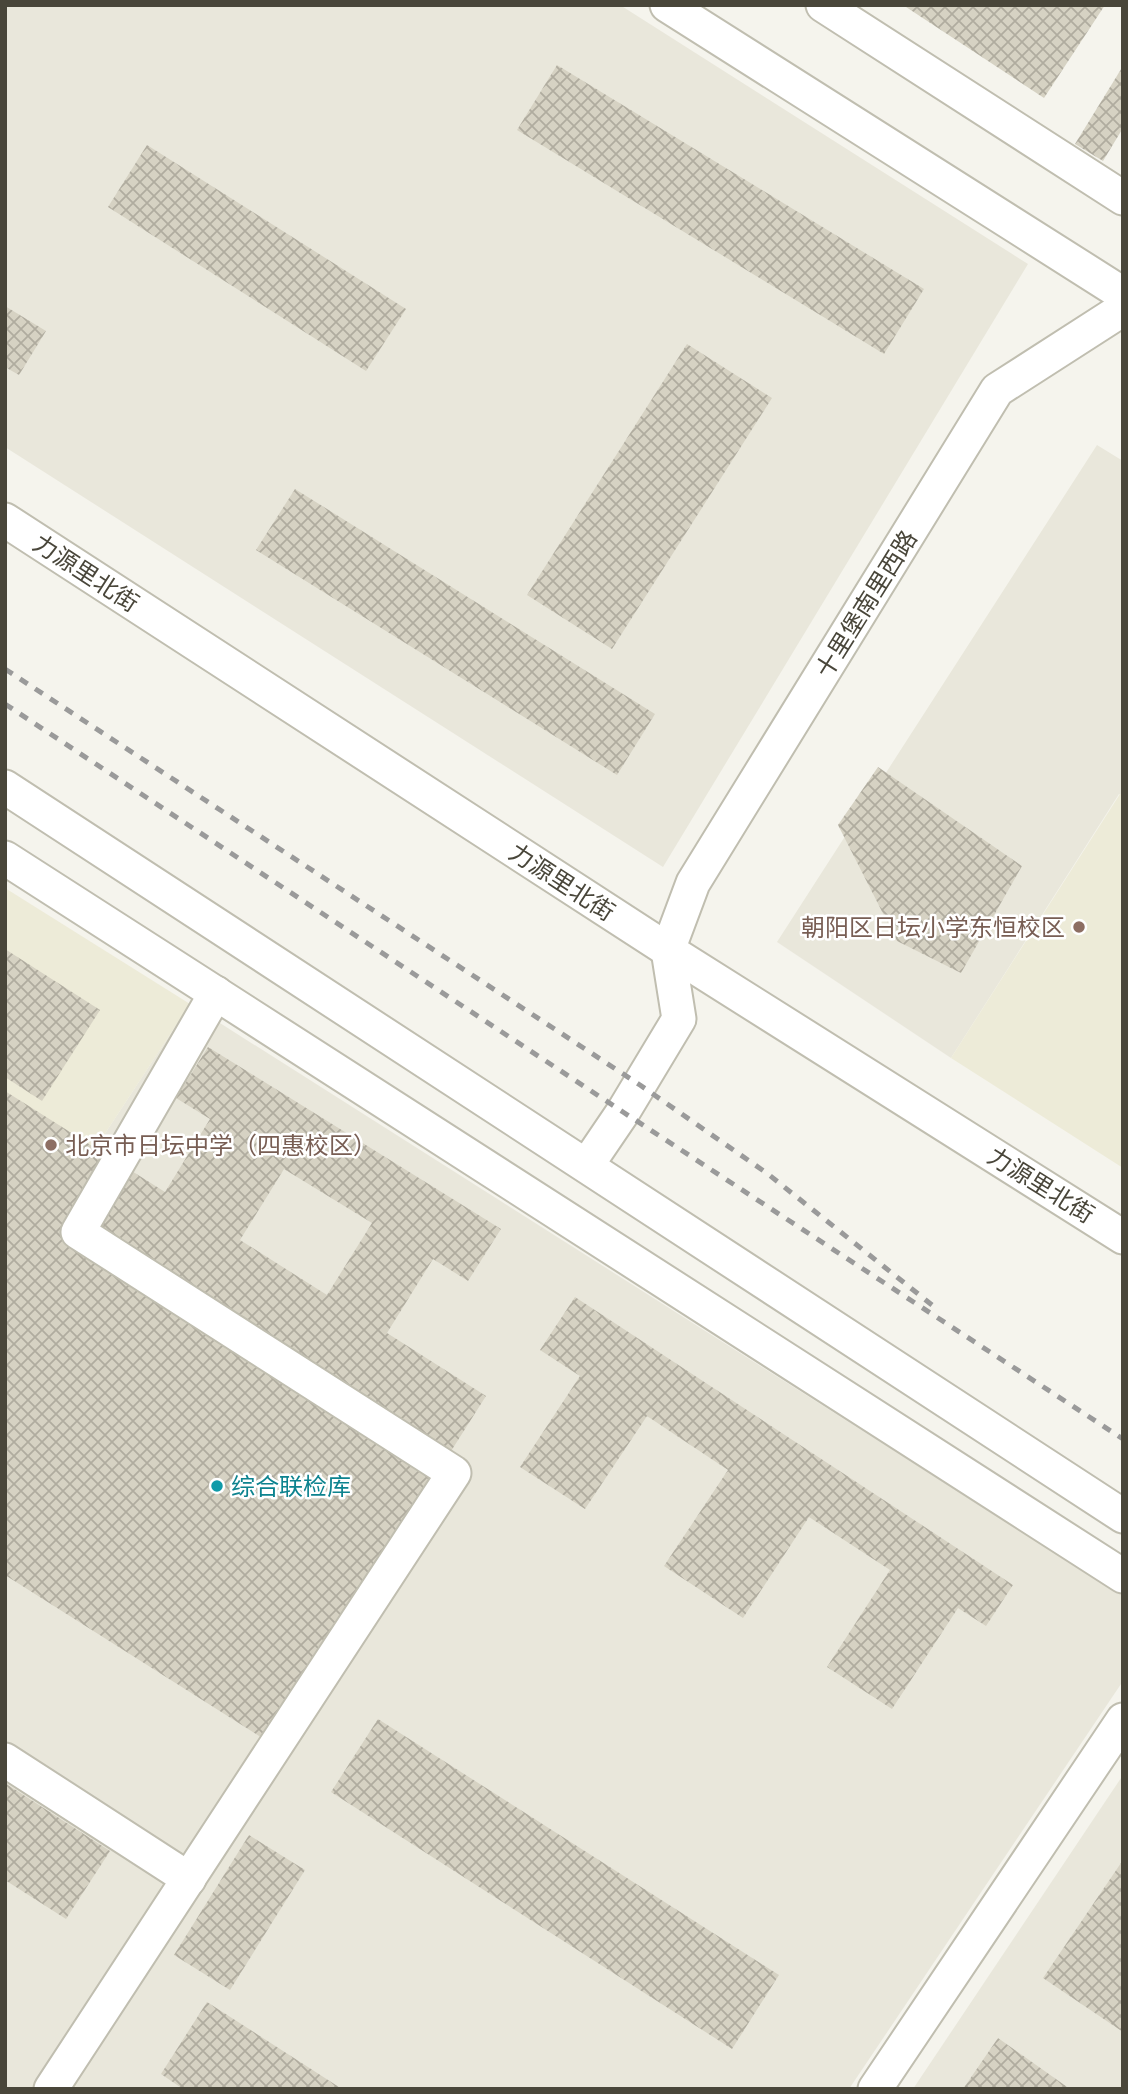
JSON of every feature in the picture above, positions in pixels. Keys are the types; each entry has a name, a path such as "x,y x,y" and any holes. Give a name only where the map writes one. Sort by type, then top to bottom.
{"street":[{"path":"667,5 1123,294"},
{"path":"823,5 1123,198"},
{"name":"十里堡南里西路","path":"668,950 693,883 998,390 1123,309"},
{"name":"力源里北街","path":"5,520 668,950 1123,1237"},
{"path":"5,787 1123,1516"},
{"path":"5,858 1123,1576"},
{"path":"587,1165 679,1020 668,950"},
{"path":"51,2089 454,1473 78,1232 216,993"},
{"path":"875,2089 1123,1720"},
{"path":"5,1760 189,1879"}],"shaded area":[{"path":"5,5 620,5 1028,264 663,867 5,447"},
{"path":"1097,445 1123,461 1123,796 1119,794 951,1058 777,942"},
{"name":"朝阳区日坛小学东恒校区","path":"1120,794 1123,796 1123,1168 951,1058"},
{"name":"北京市日坛中学（四惠校区）","path":"5,888 190,1004 5,1286"},
{"path":"190,1004 1123,1596 1123,1681 849,2089 5,2089 5,1286"},
{"path":"1123,1775 1123,2089 913,2089"}],"building":[{"path":"903,5 1105,5 1044,98"},
{"path":"557,65 924,289 884,354 517,130"},
{"path":"1123,66 1123,128 1103,161 1075,144"},
{"path":"147,145 406,309 366,371 108,207"},
{"path":"5,306 46,331 19,375 5,367"},
{"path":"687,344 772,398 612,649 527,595"},
{"path":"295,489 655,714 617,775 256,550"},
{"path":"878,767 1022,866 961,973 897,941 838,825"},
{"path":"5,949 100,1010 42,1101 5,1077"},
{"name":"综合联检库","path":"208,1047 501,1229 468,1281 433,1259 387,1333 486,1396 267,1741 5,1575 5,1091 165,1192 210,1119 176,1098","holes":["284,1169 372,1223 327,1295 240,1240"]},
{"path":"575,1297 1013,1585 986,1626 958,1608 892,1709 827,1667 890,1570 809,1517 743,1618 664,1566 728,1470 647,1416 585,1509 520,1467 580,1376 540,1350"},
{"path":"378,1719 779,1975 732,2049 331,1792"},
{"path":"5,1783 110,1851 66,1919 5,1880"},
{"path":"249,1835 305,1870 230,1990 174,1955"},
{"path":"1123,1860 1123,2032 1043,1978"},
{"path":"207,2002 342,2089 183,2089 161,2074"},
{"path":"998,2038 1070,2089 963,2089"}],"railway":[{"path":"5,669 640,1085 768,1174 932,1305"},
{"path":"5,704 1123,1439"}],"place":[{"name":"朝阳区日坛小学东恒校区","path":"1079,927"},
{"name":"北京市日坛中学（四惠校区）","path":"51,1145"},
{"name":"综合联检库","path":"217,1486"}]}
